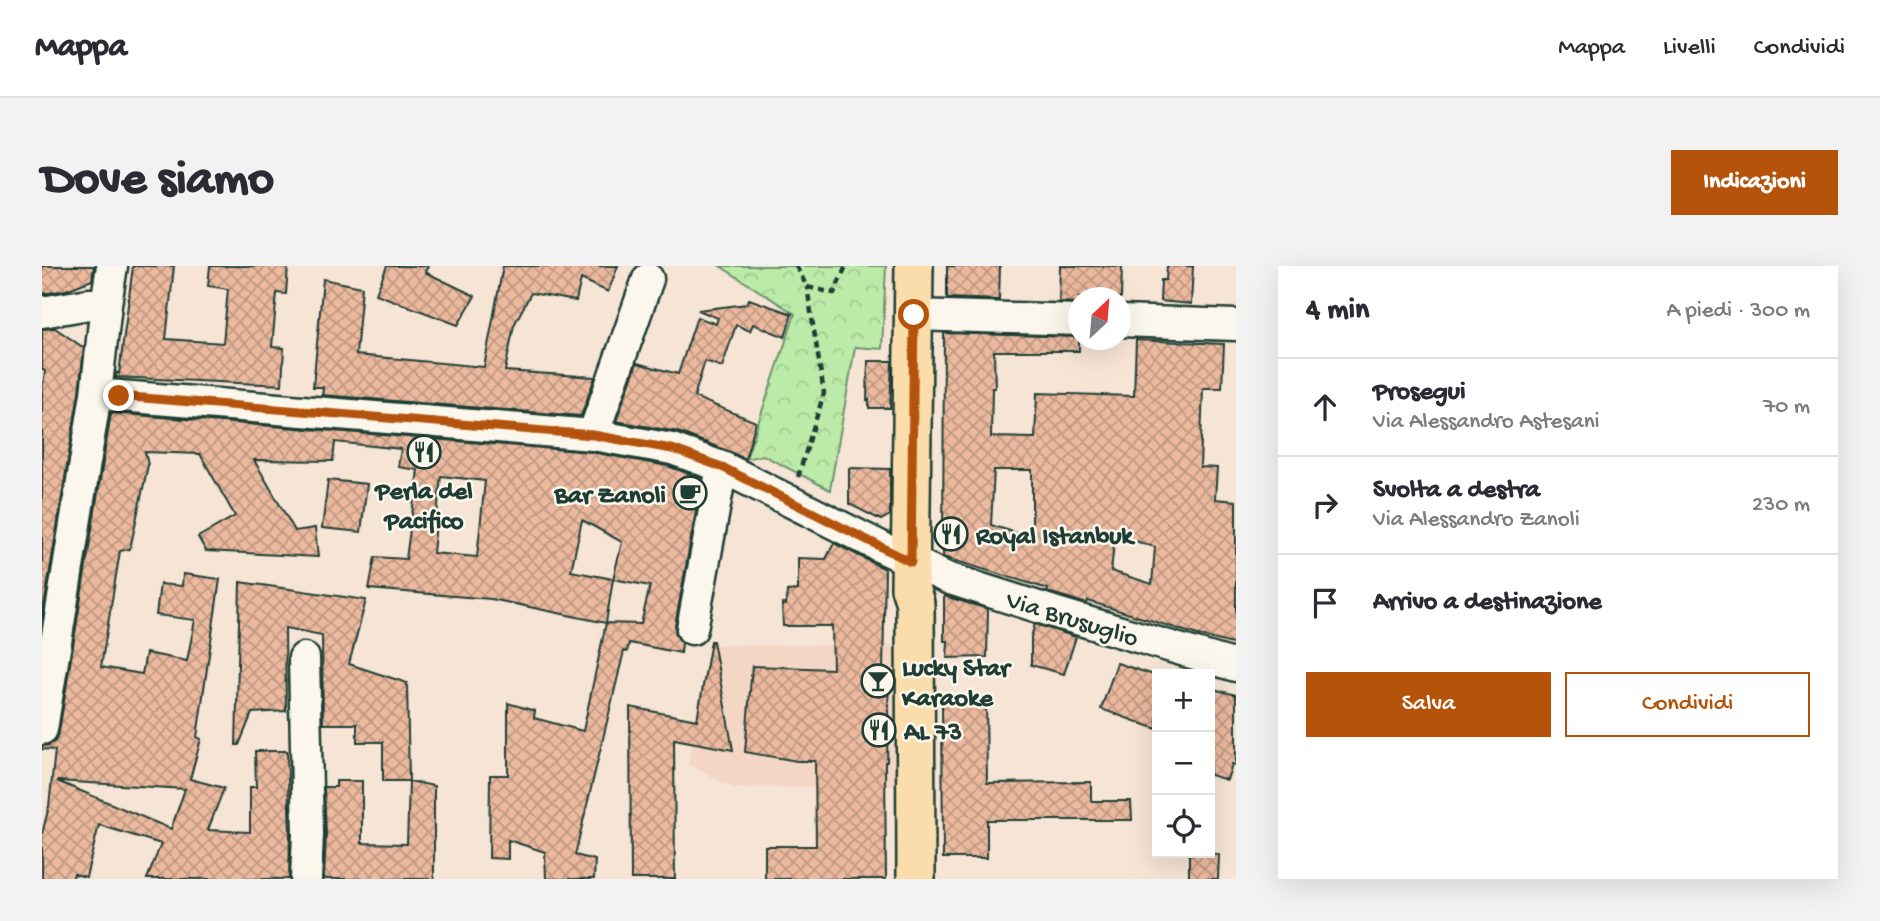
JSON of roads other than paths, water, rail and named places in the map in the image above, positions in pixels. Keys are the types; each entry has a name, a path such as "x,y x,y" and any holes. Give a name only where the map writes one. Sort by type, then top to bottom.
{"main road":[{"path":"914,266 910,588 915,603 916,879"}],"street":[{"path":"42,729 96,394 112,266"},
{"path":"593,435 648,279"},
{"path":"42,312 89,304 106,304"},
{"path":"914,315 1068,320"},
{"path":"1131,321 1236,325"},
{"name":"Via Brusuglio","path":"96,394 593,435 672,449 722,467 947,578 1236,666"},
{"path":"692,629 722,467"},
{"path":"304,657 308,834 306,879"}],"place":[{"name":"Perla del Pacifico","path":"424,452"},
{"name":"Bar Zanoli","path":"690,493"},
{"name":"Royal Istanbuk","path":"951,534"},
{"name":"Lucky Star Karaoke","path":"878,681"},
{"name":"AL 73","path":"879,730"}]}
